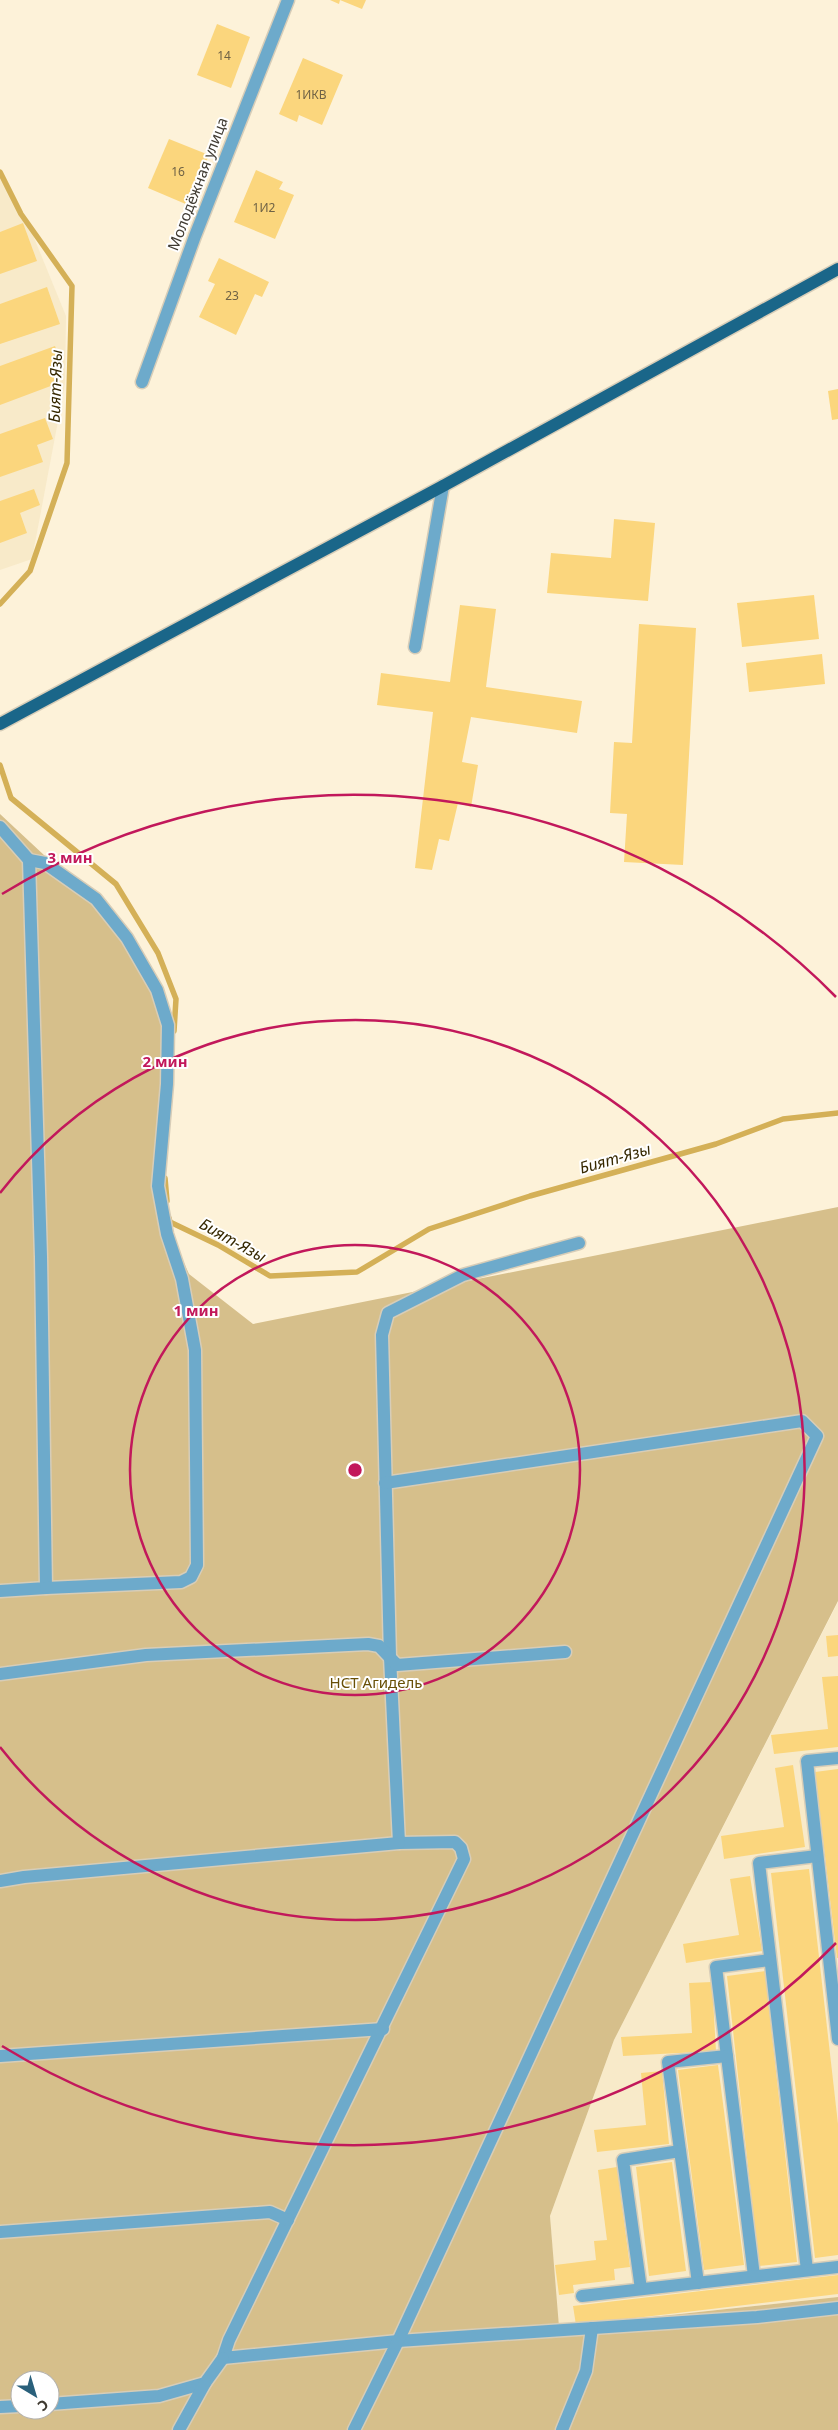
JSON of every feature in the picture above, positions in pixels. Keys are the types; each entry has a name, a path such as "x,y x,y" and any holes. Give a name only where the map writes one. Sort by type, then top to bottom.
{"main road":[{"path":"0,724 443,486 838,269"}],"street":[{"name":"Молодёжная улица","path":"142,382 195,236 288,0"},
{"path":"415,647 443,486"},
{"path":"0,827 29,860 45,863 96,899 127,938 157,990 168,1025 168,1084 158,1186 168,1234 182,1279 195,1350 196,1565 191,1577 181,1582 0,1591"},
{"path":"29,860 41,1257 46,1588"},
{"path":"399,1843 390,1657 382,1336 388,1313 463,1276 578,1243"},
{"path":"354,2430 398,2341 817,1436 802,1422 386,1483"},
{"path":"0,1674 146,1655 368,1644 379,1646 396,1665 564,1652"},
{"path":"838,1758 806,1761 838,2040"},
{"path":"0,1881 24,1877 399,1843 455,1842 461,1848 464,1858 229,2340 223,2358 205,2383 179,2430"},
{"path":"807,2270 759,1863 817,1856"},
{"path":"754,2276 716,1967 770,1960"},
{"path":"0,2056 382,2029"},
{"path":"698,2283 668,2062 727,2056"},
{"path":"641,2290 623,2160 680,2151"},
{"path":"0,2232 270,2212 288,2220"},
{"path":"582,2296 838,2267"},
{"path":"223,2358 398,2341 757,2317 838,2308"},
{"path":"562,2430 586,2370 592,2328"},
{"path":"60,2403 159,2396 205,2383"}],"shaded area":[{"path":"0,179 28,223 66,316 65,384 32,559 0,570"},
{"path":"838,1602 838,2297 558,2327 550,2216 614,2040"}],"green space":[{"name":"НСТ Агидель","path":"0,814 105,912 137,961 160,1008 166,1068 160,1209 189,1274 253,1324 838,1207 838,1601 614,2040 550,2216 559,2327 838,2297 838,2430 0,2430"}],"building":[{"path":"330,0 340,0 339,4"},
{"path":"340,0 366,0 362,9"},
{"path":"217,24 250,37 231,88 197,75"},
{"path":"303,58 343,75 322,125 299,115 297,122 279,114"},
{"path":"169,139 209,155 188,205 148,188"},
{"path":"256,170 283,182 279,189 294,195 275,239 234,222"},
{"path":"23,223 37,261 0,274 0,232"},
{"path":"219,258 269,282 262,297 255,294 236,335 199,317 215,284 208,281"},
{"path":"47,287 60,324 0,344 0,304"},
{"path":"55,346 61,363 50,367 56,384 0,405 0,366"},
{"path":"838,389 838,419 832,420 828,391"},
{"path":"45,418 53,439 37,445 43,462 0,477 0,434"},
{"path":"34,489 40,505 20,513 27,533 0,543 0,501"},
{"path":"614,519 655,523 648,601 547,593 551,553 611,558"},
{"path":"814,595 819,639 742,647 737,603"},
{"path":"460,605 496,609 486,687 582,701 577,733 471,717 462,762 478,765 471,807 458,803 449,841 439,839 432,870 415,868 433,712 377,705 381,673 450,682"},
{"path":"639,624 696,628 683,865 624,862 627,814 610,813 614,742 632,743"},
{"path":"822,654 825,684 749,692 746,663"},
{"path":"838,1635 838,1656 828,1657 826,1636"},
{"path":"838,1676 838,1747 774,1754 771,1735 828,1729 822,1677"},
{"path":"793,1765 805,1847 724,1859 721,1836 784,1827 775,1768"},
{"path":"838,1769 838,1958 837,1958 815,1772"},
{"path":"809,1869 838,2124 838,2255 815,2258 771,1873"},
{"path":"750,1876 762,1951 686,1963 683,1944 739,1935 730,1879"},
{"path":"765,1971 797,2262 759,2266 727,1976"},
{"path":"712,1982 716,2051 623,2056 621,2037 692,2033 689,1983"},
{"path":"718,2065 744,2265 704,2270 678,2070"},
{"path":"662,2071 669,2144 597,2152 594,2130 646,2125 641,2073"},
{"path":"672,2162 686,2271 649,2276 636,2167"},
{"path":"617,2167 630,2267 614,2269 615,2280 573,2285 574,2293 559,2295 555,2265 596,2260 594,2241 607,2240 598,2170"},
{"path":"838,2275 838,2294 576,2325 573,2306"}],"waterway":[{"name":"Бият-Язы","path":"0,172 21,214 72,286 67,463 30,571 0,604"},
{"name":"Бият-Язы","path":"0,765 11,798 116,884 158,953 176,999 174,1031"},
{"name":"Бият-Язы","path":"169,1218 170,1222 218,1245 270,1276 357,1272 429,1229 530,1196 716,1144 783,1119 838,1113"},
{"name":"Бият-Язы","path":"165,1178 167,1201"}]}
